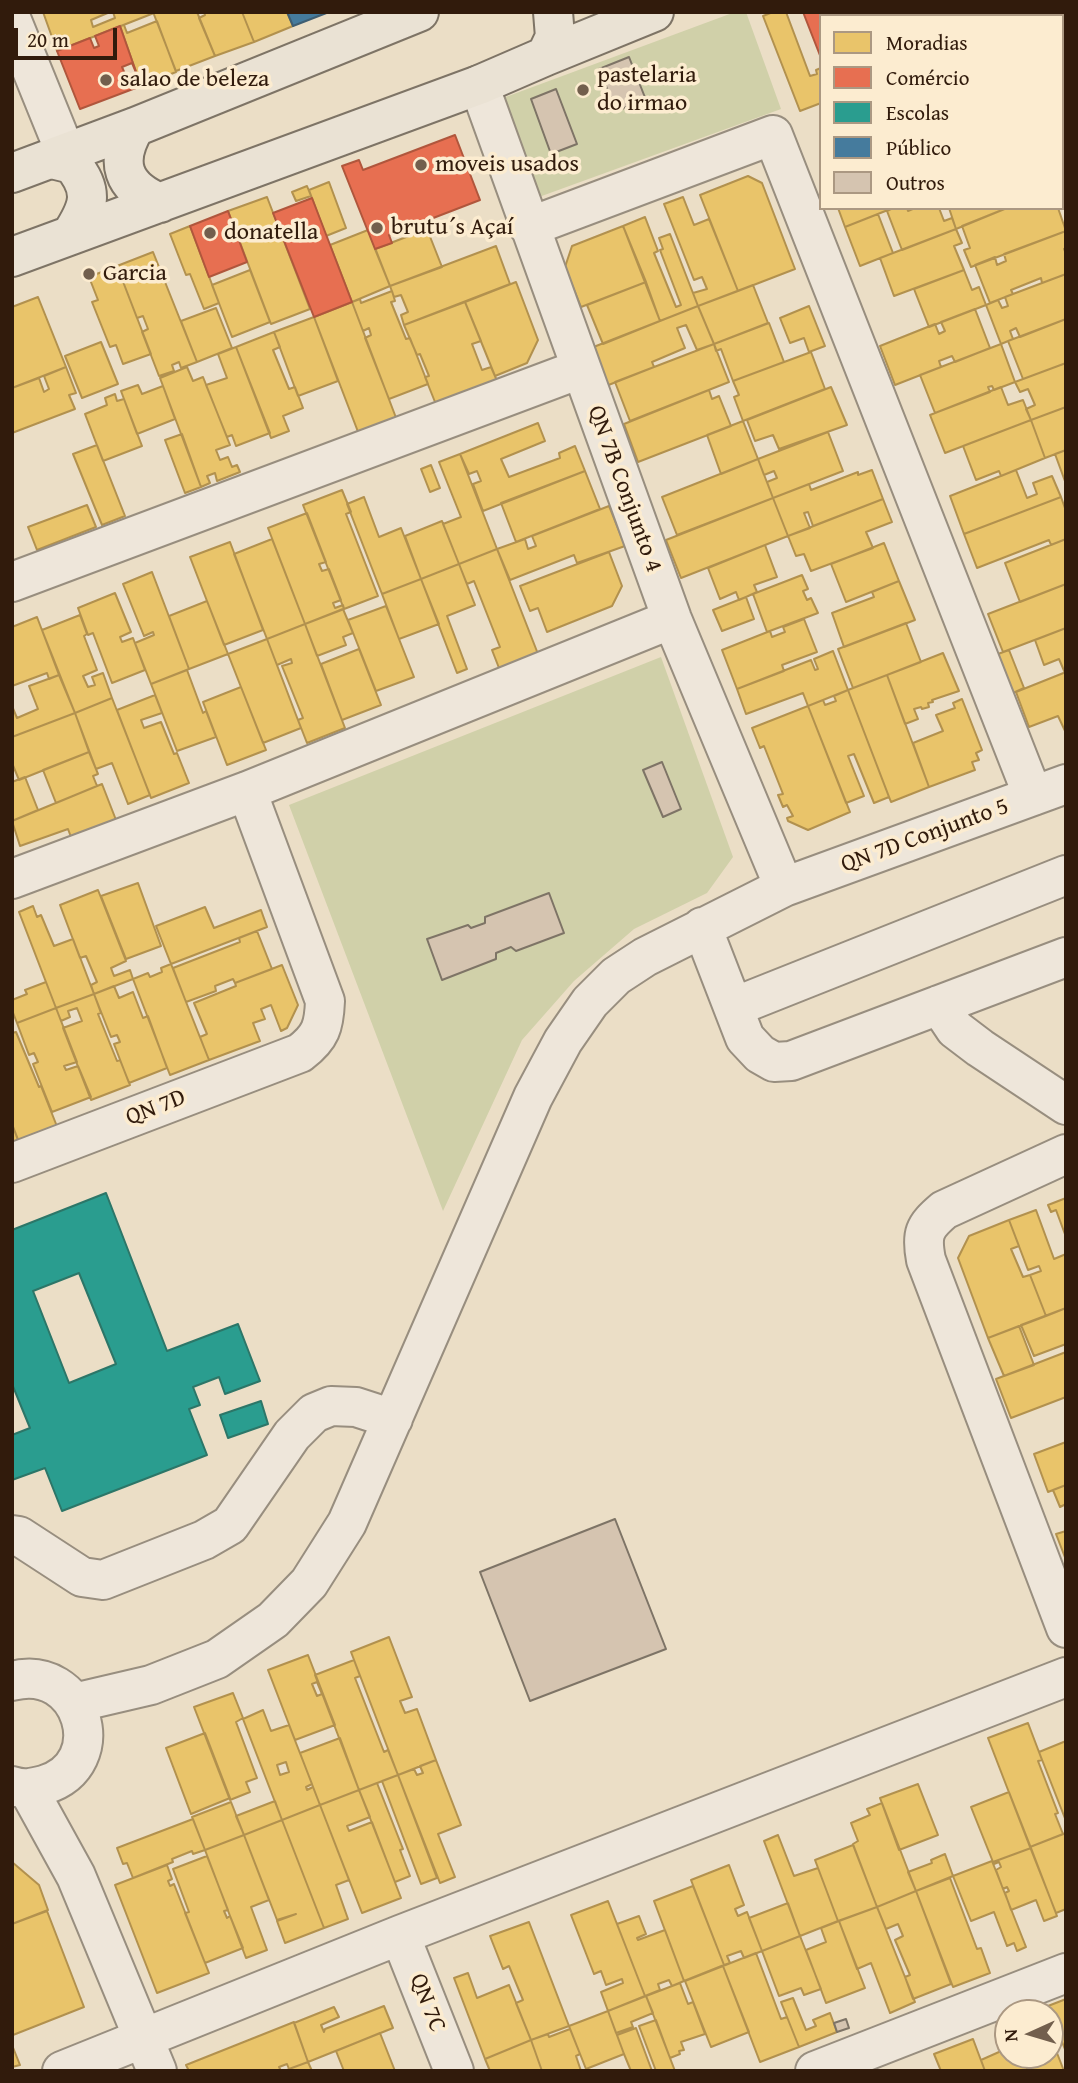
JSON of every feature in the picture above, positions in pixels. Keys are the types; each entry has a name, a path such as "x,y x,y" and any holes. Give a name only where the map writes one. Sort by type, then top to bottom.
{"main road":[{"path":"12,173 135,127 419,12"},
{"path":"546,56 555,37 553,12"},
{"path":"12,257 479,85 645,13"},
{"path":"135,127 123,153 124,173 133,188 144,197 160,204"},
{"path":"59,156 72,164 87,186 84,211 71,235"}],"street":[{"path":"12,21 22,76 59,156"},
{"name":"QN 7B Conjunto 4","path":"479,85 672,619 784,887"},
{"path":"529,228 773,135 1050,790"},
{"path":"12,582 580,369"},
{"path":"12,879 247,791 672,619"},
{"name":"QN 7D Conjunto 5","path":"151,1685 217,1659 273,1620 309,1583 347,1524 533,1097 563,1041 590,1002 616,976 645,957 784,887 1050,790"},
{"name":"QN 7D","path":"12,1163 300,1053 313,1044 324,1020 325,1001 247,791"},
{"path":"734,1007 1066,875"},
{"path":"702,927 746,1038 760,1055 774,1062 791,1061 1066,957"},
{"path":"939,1005 955,1029 1066,1105"},
{"path":"1066,1154 944,1210 928,1224 923,1243 926,1261 1066,1628"},
{"path":"12,1535 19,1536 82,1577 103,1580 204,1539 230,1525 292,1435 314,1413 331,1406 343,1406 356,1407 393,1419"},
{"path":"17,1673 54,1685 74,1703 82,1720 83,1740 75,1763 33,1785 76,1876 151,2054"},
{"path":"62,2071 151,2054 400,1935 1066,1677"},
{"path":"74,1703 151,1685"},
{"path":"83,1740 151,1685"},
{"name":"QN 7C","path":"400,1935 454,2071"},
{"path":"815,2071 1066,1973"}],"green space":[{"path":"735,12 746,12 781,109 539,197 503,98"},
{"path":"661,657 733,857 707,893 634,929 574,981 522,1040 443,1211 289,805"}],"building: Moradias":[{"path":"43,12 110,12 91,20 93,27 115,18 113,12 154,13 57,51"},
{"path":"153,12 197,12 215,56 176,71"},
{"path":"204,12 242,12 254,42 215,56 199,18 205,15"},
{"path":"242,12 287,12 293,26 254,42"},
{"path":"773,12 786,12 810,76 817,74 816,70 819,69 819,104 800,111 763,16"},
{"path":"873,12 908,14 874,14"},
{"path":"916,12 982,14 916,14"},
{"path":"157,21 176,72 141,86 120,26 124,25 127,33"},
{"path":"748,176 762,183 795,269 738,291 700,195"},
{"path":"329,182 346,228 326,236 309,190"},
{"path":"307,186 311,196 296,201 292,192"},
{"path":"267,197 310,309 271,324 228,211"},
{"path":"683,197 694,225 709,219 738,291 698,306 693,293 707,289 702,277 694,280 664,204"},
{"path":"839,210 888,210 845,227"},
{"path":"940,210 944,221 952,218 956,229 902,250 887,211"},
{"path":"950,210 1002,210 956,229"},
{"path":"1002,210 1059,210 1066,231 971,267 964,250 970,248 962,226"},
{"path":"878,214 893,253 860,266 845,227"},
{"path":"645,217 658,251 654,253 676,307 681,305 660,250 663,249 659,238 670,234 698,306 660,321 623,226"},
{"path":"190,226 219,303 204,309 190,274 186,275 170,234"},
{"path":"623,226 646,282 581,307 565,267 572,246"},
{"path":"427,229 442,267 390,286 375,249"},
{"path":"956,229 962,243 954,246 964,270 894,296 880,258"},
{"path":"368,230 390,286 352,302 330,245"},
{"path":"1066,231 1066,274 1042,283 1041,278 1011,290 1013,294 990,303 975,265 995,257 997,265 1006,261 1004,254"},
{"path":"496,246 510,284 404,325 401,315 408,312 401,295 394,297 390,286"},
{"path":"153,252 197,362 181,368 179,362 172,365 174,371 159,376 142,332 148,329 143,316 137,318 117,266"},
{"path":"117,266 151,354 123,364 116,345 110,347 92,302 98,300 89,277"},
{"path":"250,270 270,322 232,337 212,285"},
{"path":"964,270 972,290 979,287 986,305 929,327 914,289"},
{"path":"1066,274 1066,319 1020,337 1016,328 1010,331 1013,339 1001,344 986,305 998,300 1002,308 1008,306 1005,297"},
{"path":"516,282 538,340 527,363 495,376 465,302"},
{"path":"646,282 660,321 603,344 587,305"},
{"path":"753,285 768,323 714,344 698,306"},
{"path":"392,291 395,301 391,302 406,339 410,338 428,384 389,399 365,338 371,335 369,328 363,331 352,302 360,299 361,303"},
{"path":"38,297 66,367 12,388 12,307"},
{"path":"352,302 398,423 360,437 314,317"},
{"path":"465,302 481,341 472,344 482,370 491,367 498,383 437,407 425,377 429,376 404,325"},
{"path":"698,306 714,344 697,350 686,325 677,328 685,348 652,362 654,367 606,386 591,348"},
{"path":"809,306 825,346 809,352 804,338 790,343 780,318"},
{"path":"216,308 232,348 197,362 181,321"},
{"path":"975,309 990,348 955,362 952,356 939,361 941,367 895,385 880,346 935,324 939,334 945,331 941,322"},
{"path":"314,317 338,381 298,396 274,332"},
{"path":"1066,319 1066,363 1023,379 1008,341"},
{"path":"769,323 784,362 733,381 721,349 716,351 714,344"},
{"path":"274,332 280,347 273,350 289,389 295,387 303,408 283,416 289,431 271,438 236,347"},
{"path":"101,342 118,384 82,398 65,356"},
{"path":"714,344 729,382 630,421 615,382"},
{"path":"1001,344 1015,382 994,390 992,386 988,387 990,392 935,413 920,375"},
{"path":"236,347 270,433 236,446 232,435 227,437 206,385 227,378 218,354"},
{"path":"811,352 825,389 743,421 734,397 739,395 733,381"},
{"path":"1066,363 1066,407 1031,420 1026,409 1035,405 1028,389 1020,392 1015,382"},
{"path":"66,367 76,393 69,395 75,409 12,433 12,388 39,378 44,392 49,389 44,376"},
{"path":"187,367 193,381 203,377 230,445 216,450 220,460 228,457 232,467 237,465 240,472 217,481 215,473 207,476 210,483 201,487 160,378"},
{"path":"138,385 142,394 163,386 175,419 137,434 121,391"},
{"path":"831,387 847,425 779,449 773,435 755,441 747,420"},
{"path":"1001,387 1008,405 1023,400 1031,420 945,453 930,415"},
{"path":"709,390 712,399 719,396 731,426 638,462 624,424"},
{"path":"115,394 117,401 124,399 142,446 103,461 85,414 107,405 105,398"},
{"path":"1066,407 1066,450 1045,458 1031,420"},
{"path":"1031,420 1045,458 1001,476 999,471 976,480 963,446"},
{"path":"743,421 758,459 721,474 707,435"},
{"path":"538,423 545,441 501,459 509,477 560,458 559,453 575,446 585,471 483,511 473,484 481,481 477,471 469,474 460,454"},
{"path":"828,432 843,471 773,498 767,482 777,478 774,471 764,475 758,459"},
{"path":"182,434 201,487 185,493 165,440"},
{"path":"97,445 125,516 102,525 73,454"},
{"path":"1066,450 1066,484 1055,454"},
{"path":"460,454 497,549 459,564 443,524 461,517 439,462"},
{"path":"758,459 773,498 677,535 662,497"},
{"path":"431,465 440,488 430,492 421,469"},
{"path":"872,470 883,499 813,526 808,512 804,513 810,528 788,536 773,498 809,484 811,490 858,472 858,475"},
{"path":"1016,470 1027,498 1037,494 1033,483 1052,476 1061,497 964,534 950,496"},
{"path":"585,471 600,509 516,542 501,503"},
{"path":"342,490 351,512 346,514 378,596 344,609 303,505"},
{"path":"364,497 379,537 401,528 421,579 382,594 347,504"},
{"path":"1061,497 1066,511 1066,539 1051,545 1049,540 977,568 964,534"},
{"path":"773,498 788,536 681,578 666,540"},
{"path":"883,499 892,522 866,532 873,548 811,571 804,554 796,556 788,536"},
{"path":"87,505 96,527 37,550 28,527"},
{"path":"609,506 625,546 577,563 574,555 510,580 497,549 525,539 528,549 536,546 532,536"},
{"path":"307,513 326,562 319,564 322,571 329,569 341,600 333,603 335,608 343,605 344,609 305,624 268,528"},
{"path":"442,521 459,564 421,579 405,536"},
{"path":"272,539 305,624 267,639 234,554"},
{"path":"1066,539 1066,584 1020,602 1005,563"},
{"path":"230,542 263,630 224,645 190,557"},
{"path":"884,543 899,581 846,602 831,564"},
{"path":"765,545 777,577 754,585 757,592 739,600 736,592 720,599 708,568"},
{"path":"497,549 538,654 499,668 492,650 500,647 474,581 467,584 459,564"},
{"path":"609,552 622,586 612,606 547,632 538,608 530,611 520,586"},
{"path":"459,564 475,605 447,616 467,669 457,673 421,579"},
{"path":"152,572 189,669 151,684 135,643 154,635 153,632 144,636 123,584"},
{"path":"802,575 808,589 803,591 807,600 811,598 818,613 767,632 753,594"},
{"path":"421,579 439,624 399,639 382,594"},
{"path":"899,581 915,620 844,647 832,613 874,597 872,592"},
{"path":"1066,584 1066,628 1003,652 988,614"},
{"path":"115,593 131,632 120,637 122,642 133,638 145,670 112,683 93,633 88,635 78,608"},
{"path":"746,597 754,619 722,631 713,610"},
{"path":"207,601 228,654 189,669 169,616"},
{"path":"386,606 414,677 376,691 348,620"},
{"path":"343,609 353,633 343,637 346,645 317,656 305,624"},
{"path":"80,615 87,634 84,636 97,670 83,676 88,687 95,685 92,677 103,673 112,698 75,713 42,630"},
{"path":"37,617 59,675 49,679 47,673 12,686 12,627"},
{"path":"804,619 817,652 782,665 784,671 737,689 722,650 770,631 772,637 785,632 783,627"},
{"path":"906,623 921,662 853,688 838,649"},
{"path":"305,624 345,728 307,743 298,720 303,718 282,666 292,663 291,659 277,665 267,639"},
{"path":"1066,628 1065,673 1059,659 1044,665 1035,640"},
{"path":"267,639 301,728 263,743 228,654"},
{"path":"359,649 381,705 342,720 321,664"},
{"path":"1009,650 1024,688 1013,693 998,654"},
{"path":"833,651 848,690 808,706 803,693 746,714 737,689 811,660 815,670 818,669 814,659"},
{"path":"943,653 959,691 932,700 933,702 928,703 929,707 914,709 918,719 905,724 887,675"},
{"path":"187,670 203,713 206,711 216,737 177,751 151,684"},
{"path":"1066,672 1066,733 1058,716 1029,727 1016,692"},
{"path":"59,675 75,713 12,737 12,706 17,718 38,709 29,686"},
{"path":"887,675 929,787 891,802 848,690"},
{"path":"241,687 266,750 227,765 203,702"},
{"path":"848,690 889,797 874,803 854,754 848,756 864,796 846,803 808,706 823,700 825,705 836,701 834,696"},
{"path":"155,695 162,713 141,720 144,728 161,722 189,783 151,798 117,710"},
{"path":"112,698 150,795 128,804 112,763 96,769 75,713"},
{"path":"962,699 982,750 976,753 979,760 972,762 975,770 929,787 913,743 943,731 936,715 955,708 953,703"},
{"path":"808,706 850,812 808,830 788,821 787,818 793,816 787,805 783,807 778,795 783,794 764,746 760,748 752,728"},
{"path":"75,713 89,752 19,780 12,763 12,737"},
{"path":"89,752 98,774 93,776 97,786 56,803 43,770"},
{"path":"25,777 38,810 12,821 12,782"},
{"path":"102,784 116,820 71,837 68,829 20,846 12,821"},
{"path":"138,883 161,946 126,959 101,896"},
{"path":"98,890 126,961 111,968 114,976 130,970 133,979 94,994 91,985 97,982 86,956 80,958 60,905"},
{"path":"33,906 37,917 41,915 54,946 73,939 94,994 56,1008 19,912"},
{"path":"205,907 214,928 261,910 267,927 171,964 156,926"},
{"path":"257,931 272,969 235,983 233,979 215,986 216,991 186,1002 173,968 240,942 239,938"},
{"path":"171,964 209,1060 170,1075 133,979 148,973 150,977"},
{"path":"282,965 298,1005 287,1028 281,1031 271,1005 261,1009 265,1019 253,1023 260,1041 209,1060 200,1037 207,1034 194,1003 236,986 235,983"},
{"path":"46,982 56,1008 17,1023 12,1010 12,1000 27,994 25,990"},
{"path":"114,986 119,998 133,992 143,1018 148,1016 167,1068 129,1083 114,1044 120,1042 117,1035 111,1037 94,994"},
{"path":"94,994 101,1013 98,1014 130,1085 91,1100 63,1028 82,1021 77,1008 68,1011 70,1017 61,1021 56,1008"},
{"path":"56,1008 77,1062 64,1066 66,1070 78,1066 91,1097 52,1112 33,1064 38,1062 34,1053 29,1055 17,1023"},
{"path":"16,1032 58,1129 19,1143 12,1124 12,1033"},
{"path":"12,1124 19,1142 12,1146"},
{"path":"1066,1198 1066,1237 1056,1210 1051,1212 1048,1205"},
{"path":"1036,1210 1054,1259 1066,1254 1066,1308 1046,1316 1030,1275 1041,1271 1039,1266 1028,1270 1009,1220"},
{"path":"1009,1220 1019,1246 1011,1249 1023,1277 1030,1275 1046,1316 988,1338 958,1258 969,1236"},
{"path":"1066,1308 1066,1344 1034,1356 1021,1325"},
{"path":"1019,1326 1034,1365 1004,1376 988,1338"},
{"path":"1066,1352 1066,1397 1011,1418 996,1379"},
{"path":"1066,1442 1066,1485 1048,1492 1034,1454"},
{"path":"1066,1485 1066,1504 1060,1507 1053,1490"},
{"path":"1066,1531 1066,1560 1056,1534"},
{"path":"389,1637 412,1697 400,1701 405,1713 417,1709 436,1760 398,1775 351,1652"},
{"path":"308,1655 335,1725 295,1740 268,1670","holes":["317,1682 322,1694 317,1696 312,1684"]},
{"path":"354,1660 360,1676 355,1678 384,1752 388,1750 398,1775 359,1790 315,1675"},
{"path":"233,1693 243,1718 236,1722 257,1778 246,1782 250,1792 230,1800 194,1707"},
{"path":"263,1710 271,1731 289,1725 312,1784 306,1787 307,1790 313,1787 320,1805 282,1820 243,1719","holes":["286,1762 289,1772 280,1775 277,1765"]},
{"path":"1028,1723 1042,1760 1038,1761 1063,1834 1030,1847 988,1738"},
{"path":"205,1733 230,1798 191,1814 166,1748"},
{"path":"340,1738 359,1790 320,1805 300,1753"},
{"path":"1066,1741 1066,1821 1039,1752"},
{"path":"436,1760 461,1825 438,1834 455,1877 440,1883 398,1775 414,1769 417,1775 423,1773 420,1766"},
{"path":"398,1775 437,1878 421,1884 382,1781"},
{"path":"377,1783 403,1849 400,1850 410,1876 395,1882 359,1790"},
{"path":"918,1784 938,1835 899,1850 880,1798"},
{"path":"359,1790 370,1817 347,1826 349,1831 372,1822 401,1898 362,1913 320,1805"},
{"path":"1009,1792 1031,1848 993,1862 971,1807"},
{"path":"275,1801 282,1820 244,1835 236,1816"},
{"path":"231,1802 244,1835 205,1850 192,1817"},
{"path":"882,1803 916,1891 877,1907 853,1844 858,1841 851,1823 870,1815 867,1809"},
{"path":"320,1805 349,1880 336,1885 348,1919 324,1928 282,1820"},
{"path":"193,1819 205,1850 193,1854 192,1851 133,1878 127,1863 123,1864 117,1848"},
{"path":"282,1820 324,1928 285,1943 277,1921 296,1914 277,1920 244,1835"},
{"path":"1066,1833 1066,1909 1056,1913 1030,1847"},
{"path":"244,1835 269,1900 251,1907 267,1950 246,1958 205,1850"},
{"path":"778,1835 794,1876 818,1868 838,1921 800,1936 764,1841"},
{"path":"853,1845 877,1907 838,1921 815,1860"},
{"path":"1031,1848 1057,1916 1044,1921 1036,1900 1011,1910 1005,1893 1009,1891 1007,1887 1003,1889 996,1870 1001,1867 999,1862 993,1862"},
{"path":"945,1854 953,1876 916,1891 908,1872 932,1863 931,1860"},
{"path":"207,1856 228,1910 224,1911 227,1918 230,1916 243,1948 205,1963 185,1913 189,1912 173,1869"},
{"path":"992,1861 1026,1947 1017,1951 1014,1943 1007,1946 994,1912 971,1921 953,1876"},
{"path":"12,1862 39,1885 48,1910 12,1924"},
{"path":"167,1865 172,1879 168,1881 170,1886 174,1884 209,1973 157,1993 115,1885"},
{"path":"729,1865 744,1905 735,1909 738,1916 747,1912 762,1951 744,1958 741,1951 727,1956 730,1963 724,1965 691,1880"},
{"path":"950,1878 977,1949 981,1948 990,1973 953,1987 916,1891"},
{"path":"693,1886 724,1965 684,1981 654,1901"},
{"path":"916,1891 951,1984 913,1999 905,1977 910,1975 895,1940 903,1936 898,1924 886,1929 877,1907"},
{"path":"608,1901 645,1996 608,2011 601,1992 623,1983 622,1979 606,1985 601,1971 594,1974 571,1915"},
{"path":"788,1903 800,1936 762,1951 749,1918"},
{"path":"877,1907 915,2002 890,2013 871,1963 857,1969 839,1921"},
{"path":"47,1911 84,2007 13,2035 12,1924"},
{"path":"639,1916 646,1934 637,1938 638,1940 665,1930 684,1981 672,1986 669,1980 658,1984 660,1990 645,1996 617,1924"},
{"path":"839,1921 865,1988 826,2003 806,1950 826,1942 821,1928"},
{"path":"529,1922 569,2026 531,2040 516,2003 523,2000 509,1966 503,1969 490,1936"},
{"path":"800,1936 821,1989 804,1995 801,1988 779,1996 762,1951"},
{"path":"756,1953 781,2019 787,2017 799,2047 760,2062 723,1966"},
{"path":"723,1966 749,2032 711,2047 685,1981"},
{"path":"468,1973 477,1998 509,1985 531,2040 485,2059 454,1978"},
{"path":"680,1983 688,2004 693,2002 705,2034 681,2042 684,2050 670,2058 646,1996"},
{"path":"646,1996 653,2013 631,2022 633,2027 616,2033 608,2011"},
{"path":"793,1998 806,2030 816,2026 813,2020 830,2013 837,2032 799,2047 781,2002"},
{"path":"1066,1999 1066,2052 1064,2047"},
{"path":"384,2006 393,2028 308,2062 294,2023 334,2007 339,2017 321,2025 324,2032 325,2029"},
{"path":"608,2011 624,2054 586,2069 569,2026"},
{"path":"656,2020 675,2071 656,2071 639,2026"},
{"path":"294,2022 308,2062 289,2069 287,2064 279,2067 281,2071 189,2071 186,2065"},
{"path":"636,2028 652,2071 631,2071 624,2054 617,2035"},
{"path":"570,2029 580,2054 576,2056 581,2071 542,2071 531,2040"},
{"path":"380,2033 395,2071 344,2071 336,2051"},
{"path":"973,2039 985,2071 941,2071 934,2054"},
{"path":"531,2040 542,2071 490,2071 485,2059"},
{"path":"12,2045 20,2065 12,2067"},
{"path":"994,2054 994,2069 1028,2071 985,2071 981,2060"},
{"path":"308,2062 312,2071 285,2071 289,2069"},
{"path":"1027,2069 1064,2071 1028,2071"}],"building: Comércio":[{"path":"803,12 828,12 819,14 819,53"},
{"path":"828,12 874,14 828,14"},
{"path":"120,26 137,75 132,63 122,67 128,81 138,77 141,86 80,109 57,51 90,38 94,48 99,46 95,36"},
{"path":"455,135 480,200 389,235 392,243 375,249 342,166 359,160 363,170"},
{"path":"312,198 352,302 314,317 273,213"},
{"path":"228,211 247,262 209,277 190,226"}],"building: Escolas":[{"path":"106,1193 167,1351 238,1324 260,1381 225,1394 219,1377 193,1387 200,1405 189,1409 207,1455 62,1511 45,1468 12,1480 12,1435 30,1428 12,1384 12,1230","holes":["79,1273 116,1364 69,1383 33,1291"]},
{"path":"261,1401 268,1424 228,1438 220,1415"}],"building: Público":[{"path":"287,12 329,12 293,26"}],"building: Outros":[{"path":"629,57 646,100 616,111 599,69"},
{"path":"556,89 577,144 551,154 531,99"},
{"path":"662,762 681,809 663,817 643,770"},
{"path":"549,893 564,933 516,951 511,947 496,953 496,959 442,980 427,939 468,925 471,928 485,923 485,917"},
{"path":"615,1519 666,1649 530,1701 480,1572"},
{"path":"846,2019 849,2028 837,2032 834,2023"}],"place":[{"name":"salao de beleza","path":"106,80"},
{"name":"pastelaria do irmao","path":"583,90"},
{"name":"moveis usados","path":"421,165"},
{"name":"brutu´s Açaí","path":"377,228"},
{"name":"donatella","path":"210,233"},
{"name":"Garcia","path":"89,274"}]}
